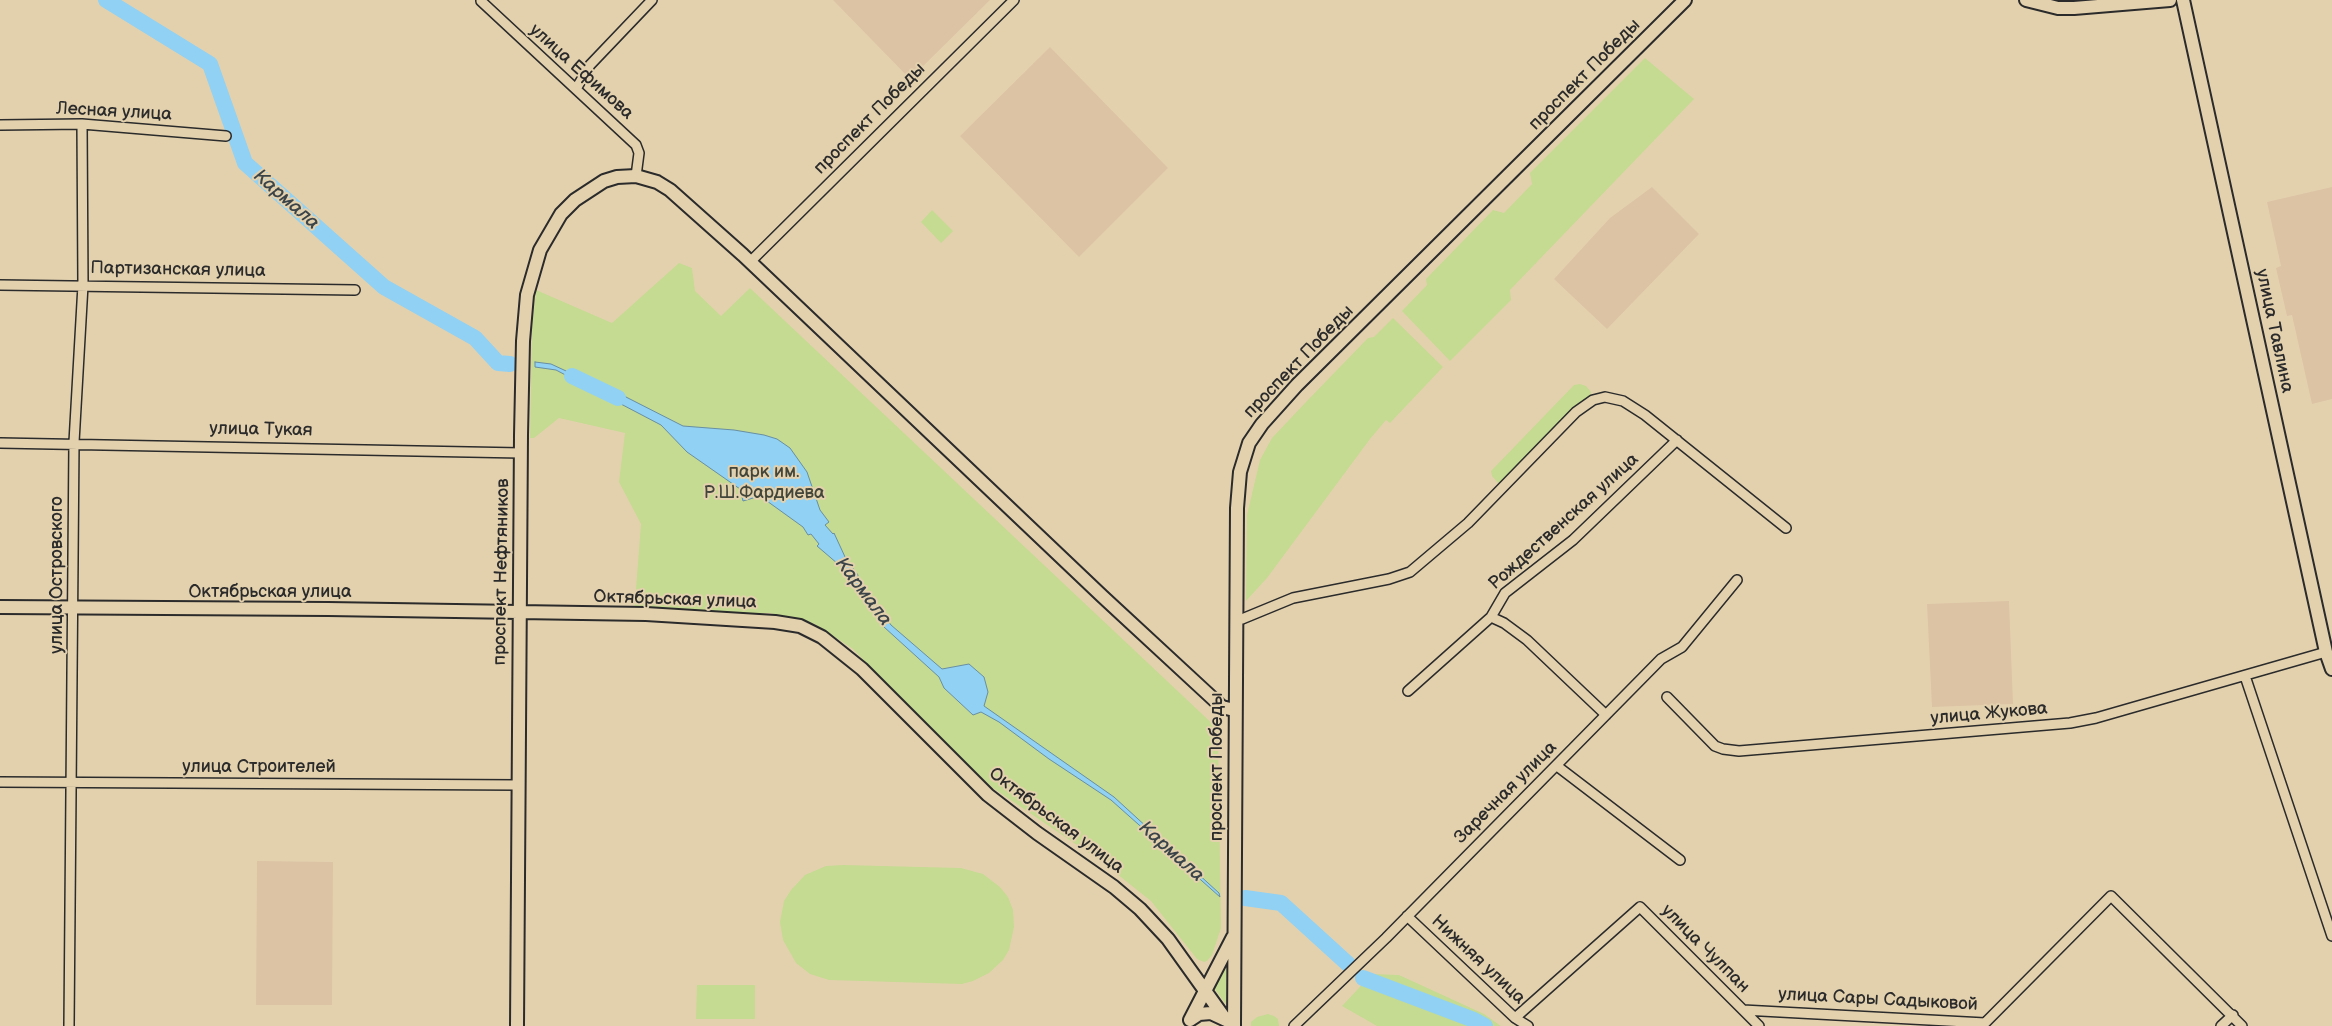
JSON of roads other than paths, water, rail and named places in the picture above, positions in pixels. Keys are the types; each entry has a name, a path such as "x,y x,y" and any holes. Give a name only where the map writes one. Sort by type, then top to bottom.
{"main road":[{"name":"проспект Победы","path":"1230,1024 1234,934 1234,710 1238,483 1244,457 1255,432 1298,385 1685,0"},
{"path":"2026,0 2058,8 2170,0"},
{"name":"улица Тавлина","path":"2183,0 2326,652 2332,669"},
{"path":"636,176 657,182 670,190 750,262 1102,596 1222,706 1234,710"},
{"name":"проспект Нефтяников","path":"516,1026 522,384 527,294 540,250 561,214 575,200 604,181 617,177 636,176"},
{"name":"Октябрьская улица","path":"0,607 74,606 156,609 328,608 646,614 775,622 800,626 822,637 862,669 988,795 1037,833 1114,887 1140,909 1168,939 1230,1024"},
{"path":"1185,1024 1206,990 1234,934"},
{"path":"1185,1024 1200,1014 1210,1013 1230,1024"}],"street":[{"path":"576,89 590,66 652,0"},
{"name":"проспект Победы","path":"750,262 1014,0"},
{"name":"улица Ефимова","path":"480,1 636,144 639,153 636,176"},
{"name":"Лесная улица","path":"0,125 82,124 226,136"},
{"name":"улица Островского","path":"70,1026 74,442 83,285 82,124"},
{"name":"Партизанская улица","path":"0,285 355,290"},
{"path":"1236,619 1242,619 1293,598 1389,579 1410,572 1468,523 1576,412 1593,400 1605,397 1616,398 1646,415 1786,528"},
{"name":"Рождественская улица","path":"1408,691 1491,617 1505,593 1572,540 1677,440"},
{"name":"улица Тукая","path":"0,443 74,442 521,452"},
{"name":"Заречная улица","path":"1294,1026 1349,974 1557,766 1660,659 1682,646 1737,580"},
{"path":"1491,617 1504,623 1528,640 1606,715"},
{"name":"улица Жукова","path":"1667,697 1708,741 1723,749 1739,751 2070,723 2096,718 2326,652"},
{"path":"2245,676 2332,936"},
{"path":"1557,766 1680,860"},
{"name":"улица Строителей","path":"0,782 518,785"},
{"name":"улица Сары Садыковой","path":"1742,1010 1986,1024 2111,896 2232,1015"},
{"name":"улица Чулпан","path":"1514,1018 1640,907 1759,1026"},
{"name":"Нижняя улица","path":"1407,916 1514,1018 1528,1026"},
{"path":"2221,1026 2232,1015 2242,1026"}],"water":[{"path":"535,362 551,364 592,383 596,390 603,388 624,396 683,426 734,430 764,435 777,439 790,448 807,472 820,510 829,522 825,525 834,533 846,559 858,575 857,579 891,625 942,669 969,664 984,677 988,692 984,706 1114,797 1219,893 1220,897 1111,800 1049,759 999,722 981,712 973,715 944,688 939,677 884,627 845,570 817,546 819,544 811,534 808,535 803,527 760,496 743,501 740,489 687,452 661,425 556,370 535,367"}],"waterway":[{"name":"Кармала","path":"106,0 210,64 245,163 384,287 475,338 498,363 510,364"},
{"name":"Кармала","path":"572,376 618,398"},
{"name":"Кармала","path":"1245,898 1281,903 1348,964"},
{"name":"Кармала","path":"1363,978 1474,1020 1485,1026"}],"park label":[{"name":"парк им. Р.Ш.Фардиева","path":"764,482"}]}
